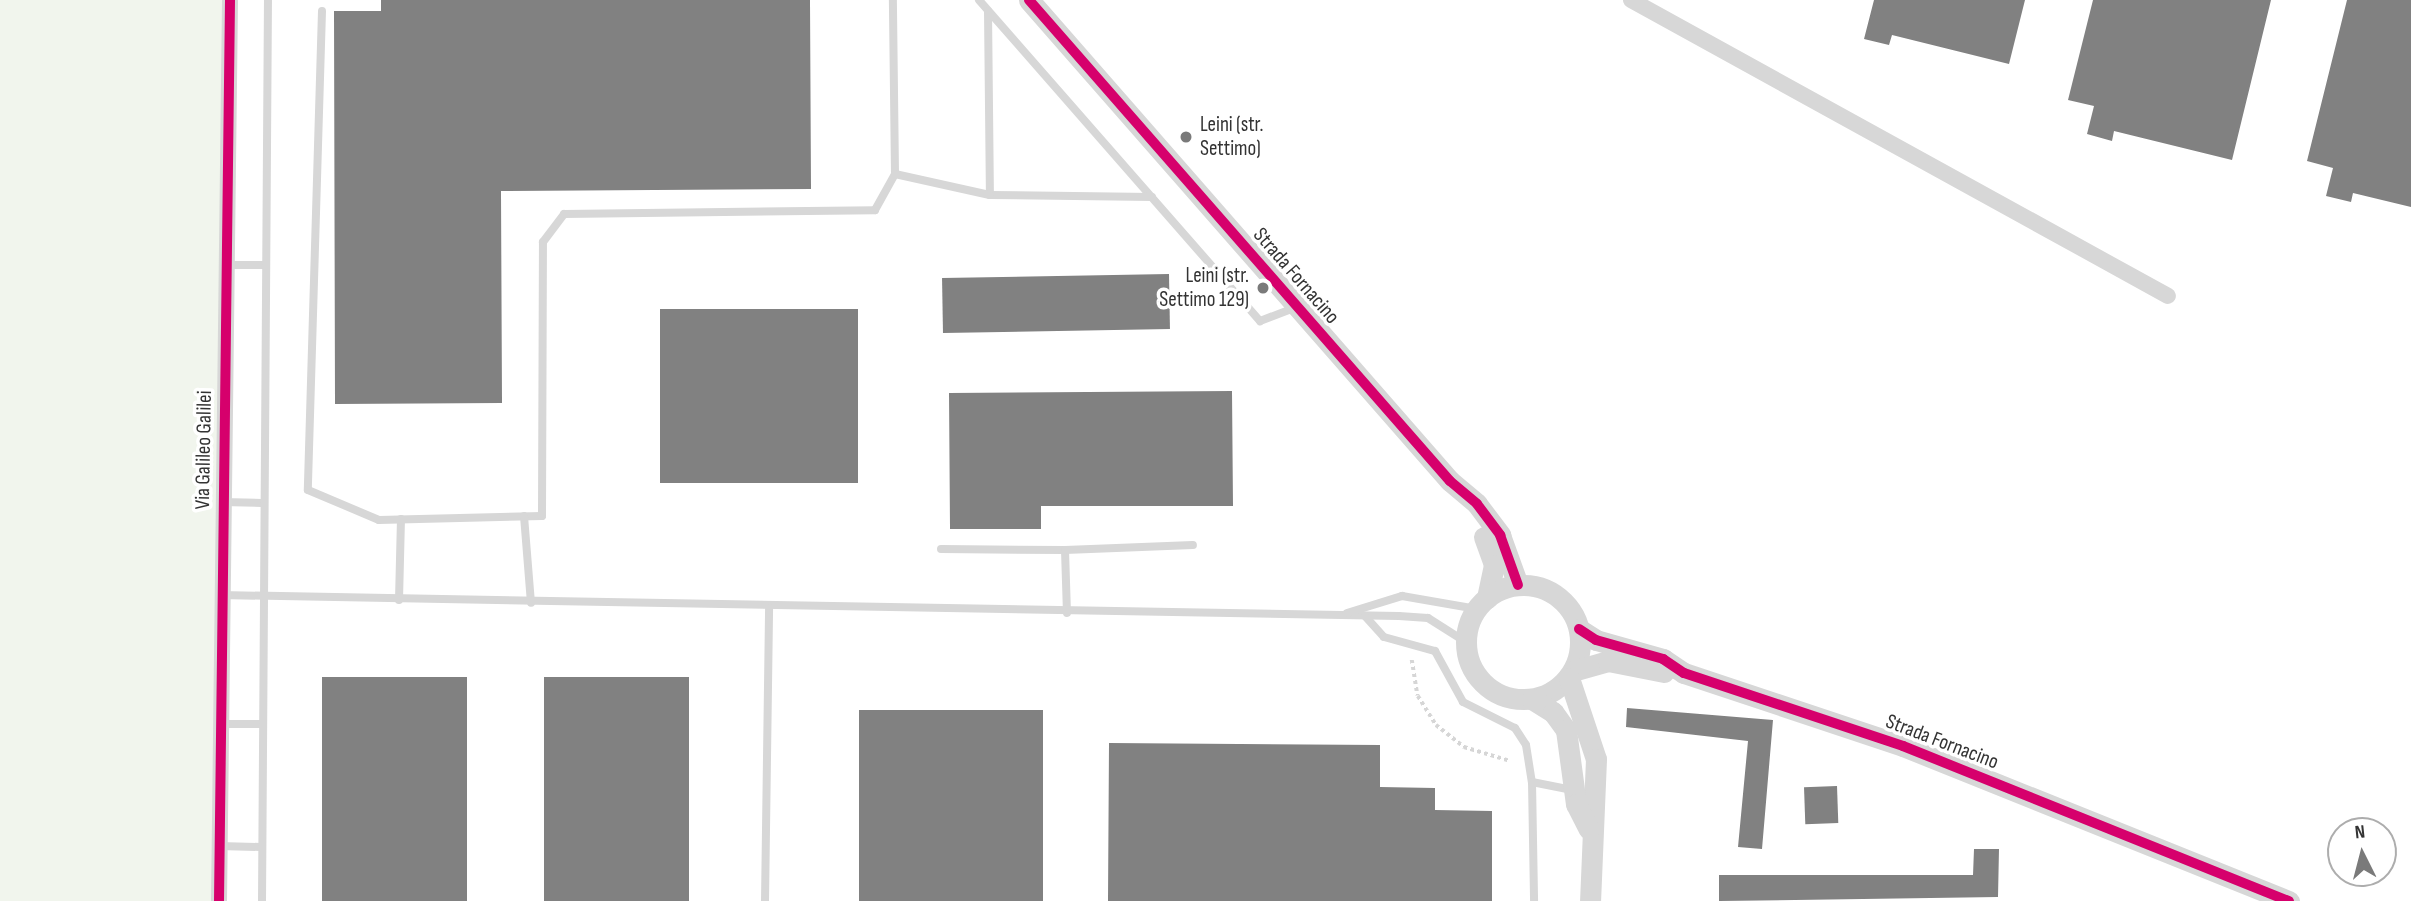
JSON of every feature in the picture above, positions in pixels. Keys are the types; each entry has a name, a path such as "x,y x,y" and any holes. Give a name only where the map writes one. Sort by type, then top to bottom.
{"street":[{"name":"Via Galileo Galilei","path":"219,901 220,596 228,265 230,0"},
{"name":"Strada Fornacino","path":"1029,0 1450,481 1492,522 1518,585"},
{"path":"1631,0 2168,296"},
{"name":"Strada Fornacino","path":"1450,481 1492,553 1482,603"},
{"path":"1586,790 1566,730 1553,712 1532,699 1512,699 1486,685 1469,662 1466,642 1482,603 1518,585 1563,601 1579,629 1571,674 1590,731 1586,790 1590,901"},
{"name":"Strada Fornacino","path":"1579,629 1596,640 1662,659 1684,673"},
{"name":"Strada Fornacino","path":"1571,674 1608,660 1684,673 1903,746 2288,901"},
{"path":"1532,699 1571,674"}],"lane":[{"path":"262,901 261,597 268,0"},
{"path":"322,12 308,490 379,520 542,516 543,242 564,215 875,210 895,174 893,0"},
{"path":"979,0 1260,321 1298,307"},
{"path":"988,11 990,195"},
{"path":"895,174 990,195 1152,197"},
{"path":"228,265 265,265"},
{"path":"222,502 262,503"},
{"path":"524,516 531,603"},
{"path":"399,600 401,519"},
{"path":"941,549 1065,550 1193,545"},
{"path":"1065,550 1067,613"},
{"path":"220,596 1428,618 1466,642"},
{"path":"1337,616 1402,596 1482,603"},
{"path":"765,901 769,608"},
{"path":"1365,616 1384,637 1435,651 1463,702 1515,728 1525,745 1532,782 1534,901"},
{"path":"219,724 261,724"},
{"path":"1532,782 1586,790"},
{"path":"219,846 261,847"}],"path":[{"path":"1412,660 1418,696 1436,725 1472,751 1510,761"}],"shaded area":[{"path":"0,0 226,0 226,901 0,901"}],"building":[{"path":"381,0 810,0 811,189 501,191 502,403 335,404 334,11 381,11"},
{"path":"1874,0 2025,0 2009,64 1892,35 1889,45 1864,39"},
{"path":"2093,0 2271,0 2232,160 2114,131 2112,141 2087,134 2094,106 2068,100"},
{"path":"2347,0 2411,0 2411,207 2353,193 2351,202 2326,196 2333,168 2307,161"},
{"path":"1169,274 1170,329 943,333 942,278"},
{"path":"660,309 858,309 858,483 660,483"},
{"path":"1232,391 1233,506 1041,506 1041,529 950,529 949,393"},
{"path":"322,677 467,677 467,901 322,901"},
{"path":"544,677 689,677 689,901 544,901"},
{"path":"1627,708 1773,720 1762,849 1738,847 1748,741 1626,727"},
{"path":"859,710 1043,710 1043,901 859,901"},
{"path":"1109,743 1380,745 1380,787 1435,788 1435,810 1492,811 1492,901 1108,901"},
{"path":"1837,786 1838,823 1805,824 1804,787"},
{"path":"1974,849 1999,849 1998,897 1719,901 1719,875 1973,875"}],"cycle path":[{"path":"219,901 230,0"},
{"path":"1029,0 1450,481 1477,504 1500,535 1518,585"},
{"path":"1579,629 1596,640 1663,659 1684,673 1903,746 2289,901"}],"place":[{"name":"Leini (str. Settimo)","path":"1186,137"},
{"name":"Leini (str. Settimo 129)","path":"1263,288"}]}
